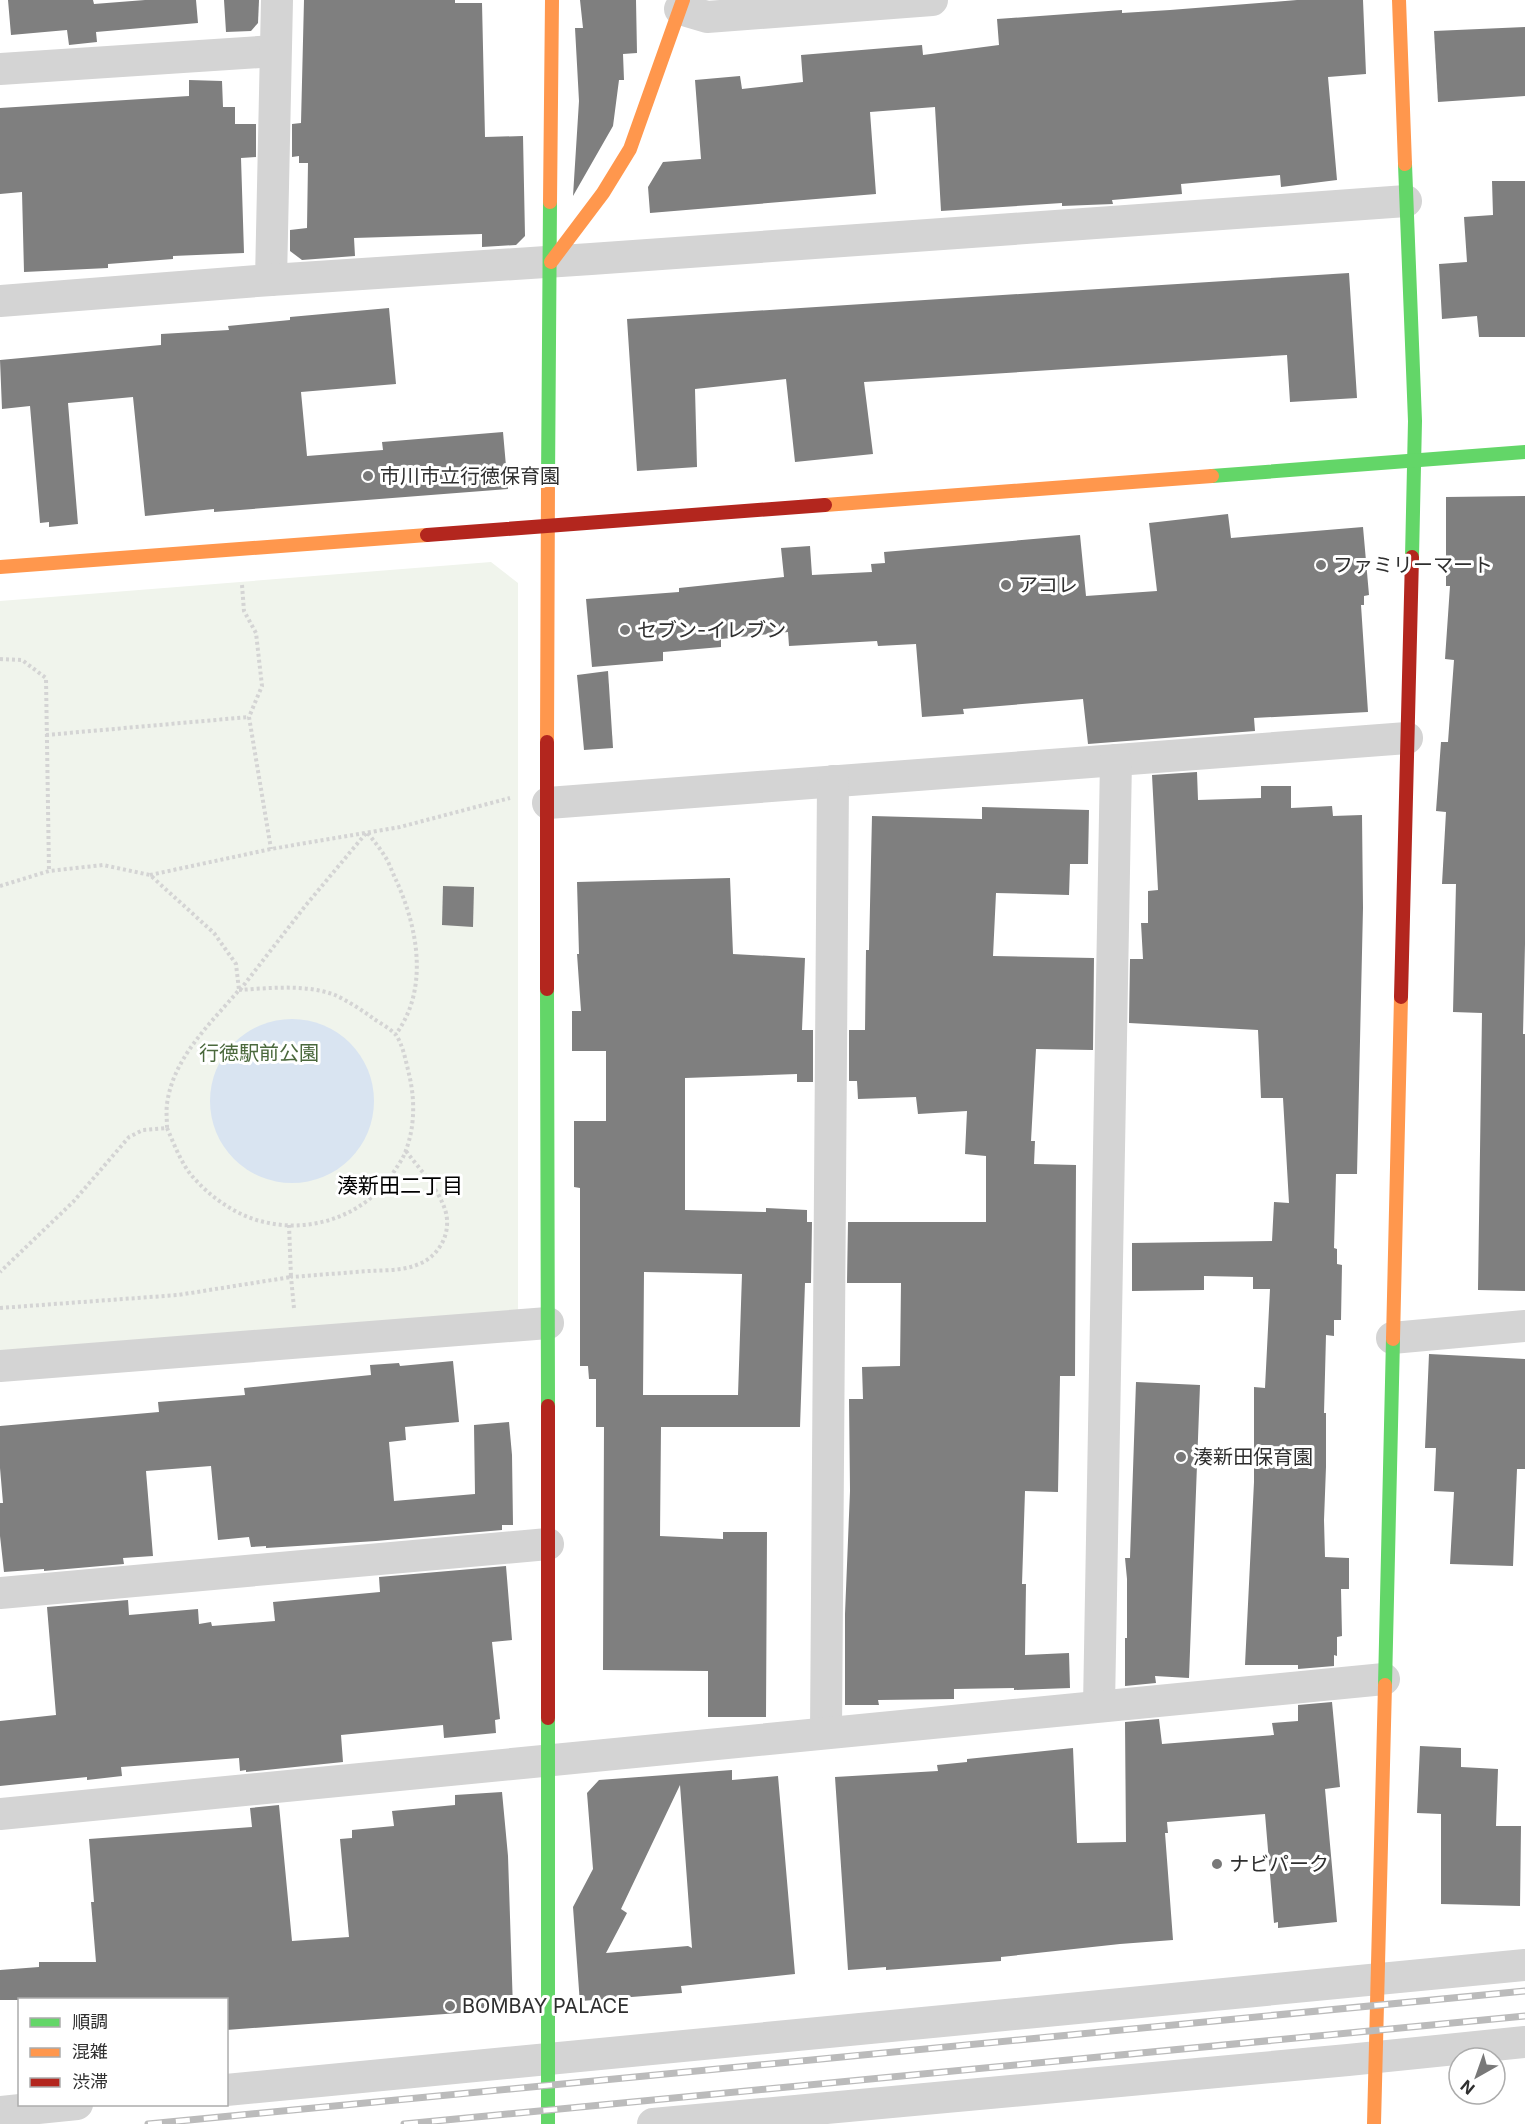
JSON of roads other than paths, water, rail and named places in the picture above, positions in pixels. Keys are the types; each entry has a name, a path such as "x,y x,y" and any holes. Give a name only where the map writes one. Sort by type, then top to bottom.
{"street":[{"path":"271,280 277,0"},
{"path":"548,2124 547,525 552,0"},
{"path":"551,262 625,160 682,5 707,17 932,0"},
{"path":"1374,2124 1414,460 1399,0"},
{"path":"0,69 276,51"},
{"path":"0,301 1406,201"},
{"path":"0,567 1525,452"},
{"path":"548,803 1407,738"},
{"path":"1099,1706 1116,760"},
{"path":"826,1733 833,781"},
{"path":"0,1366 548,1323"},
{"path":"1392,1338 1525,1326"},
{"path":"0,1593 548,1544"},
{"path":"0,1814 1384,1679"},
{"path":"228,2090 1525,1965"},
{"path":"669,2123 1525,2042"},
{"path":"0,2112 58,2106"}],"railway":[{"path":"148,2124 1525,1991"},
{"path":"404,2124 1525,2016"}],"place":[{"name":"市川市立行徳保育園","path":"368,476"},
{"name":"ファミリーマート","path":"1321,565"},
{"name":"アコレ","path":"1006,585"},
{"name":"セブン-イレブン","path":"625,630"},
{"name":"湊新田保育園","path":"1181,1457"},
{"name":"ナビパーク","path":"1217,1864"},
{"name":"BOMBAY PALACE","path":"450,2006"}],"district":[{"name":"湊新田二丁目","path":"400,1185"}],"park label":[{"name":"行徳駅前公園","path":"259,1053"}]}
